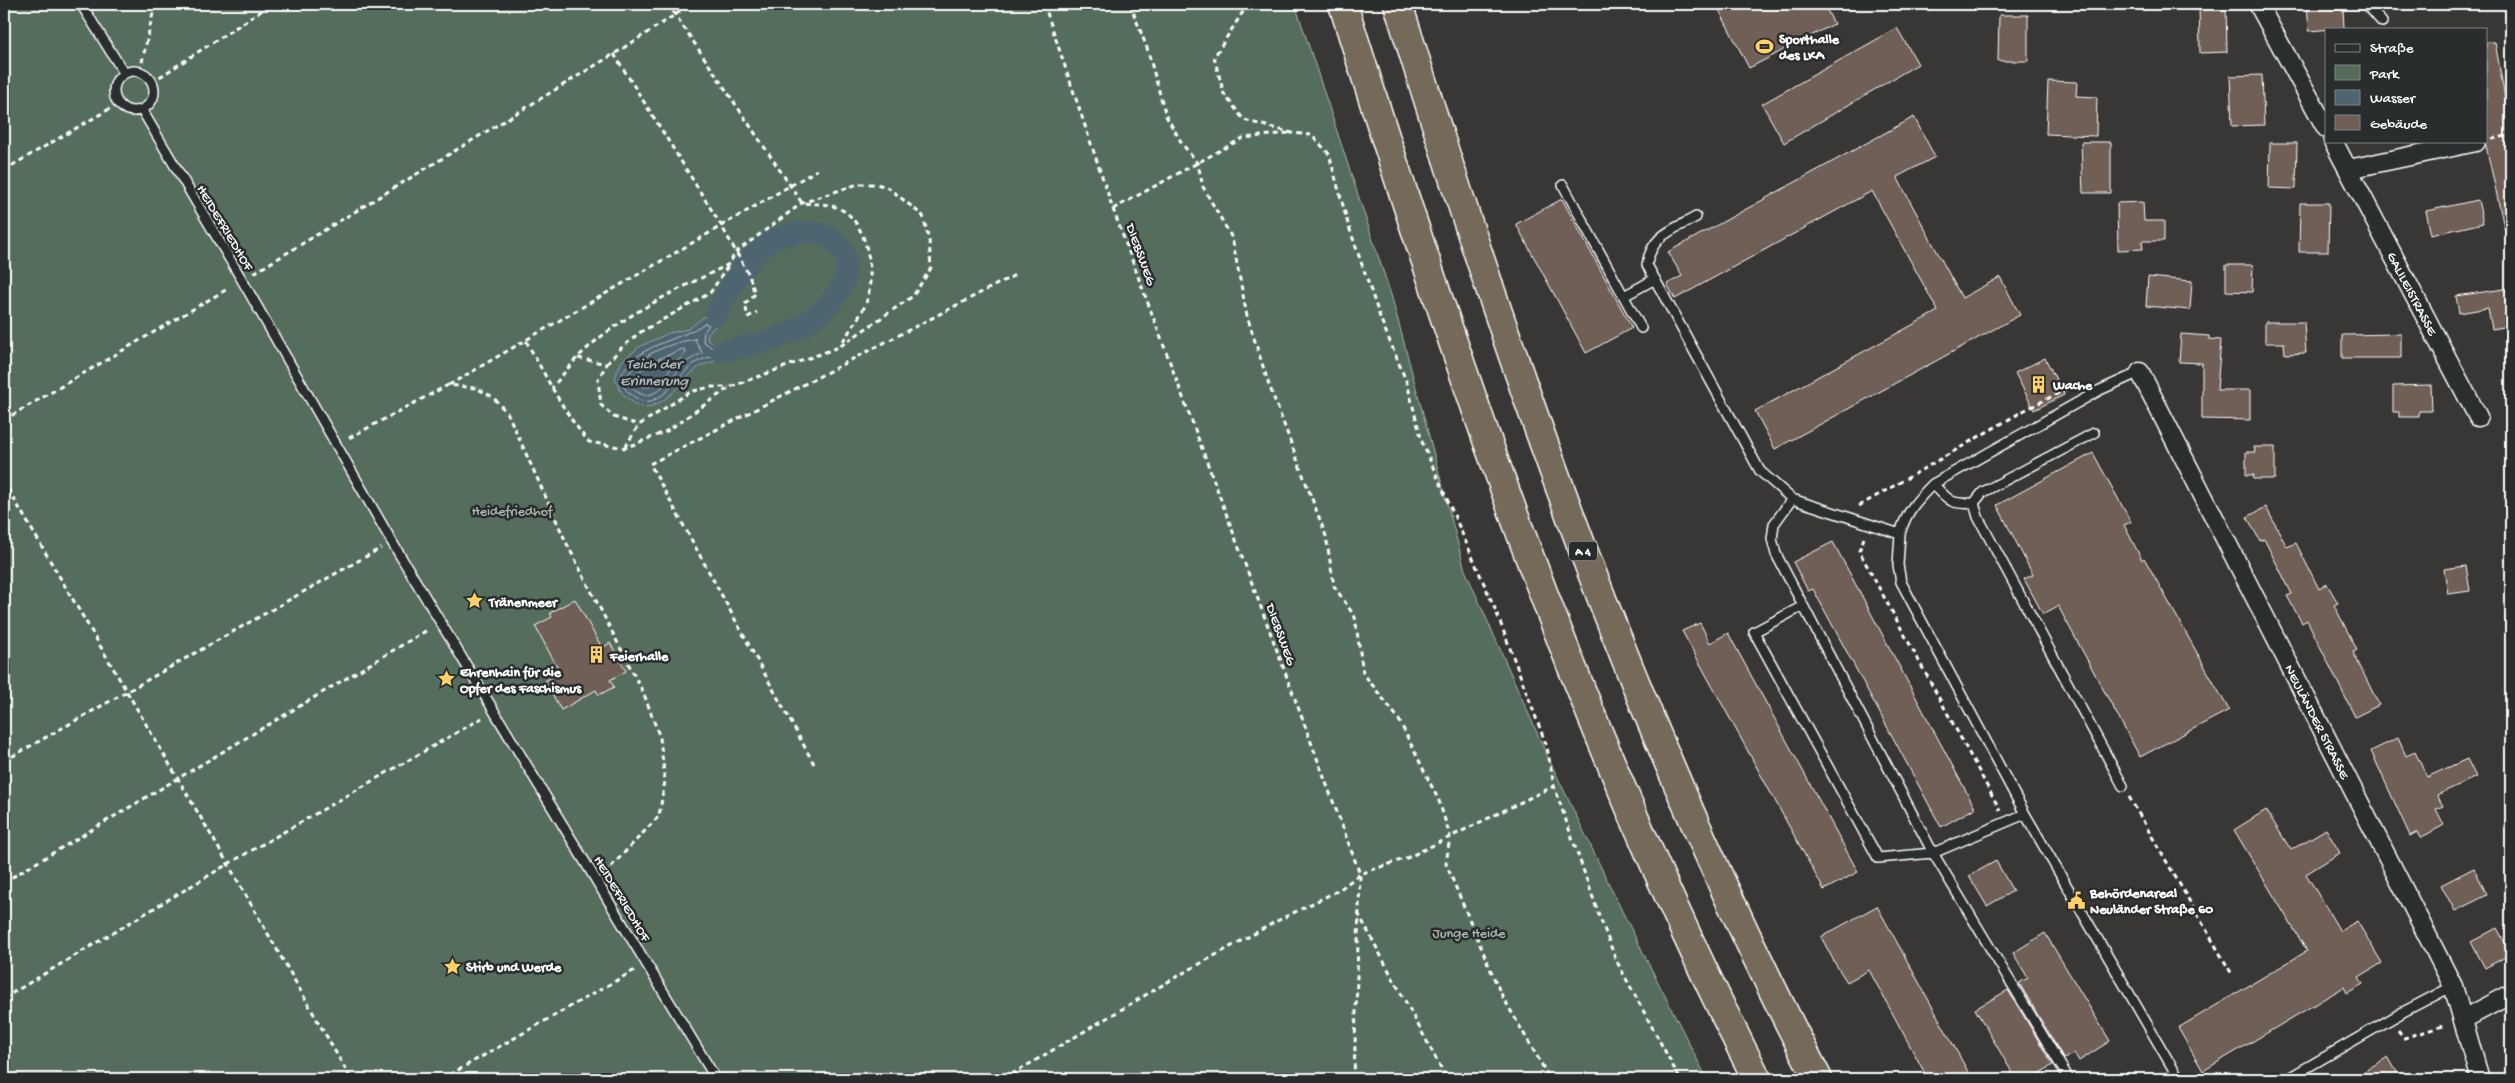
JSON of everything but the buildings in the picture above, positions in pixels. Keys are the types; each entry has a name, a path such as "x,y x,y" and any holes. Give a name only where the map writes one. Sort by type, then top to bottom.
{"highway":[{"path":"1343,4 1434,289 1549,612 1641,835 1687,937 1757,1079"},
{"name":"A 4","path":"1398,4 1497,314 1584,553 1650,715 1725,888 1780,1006 1818,1079"}],"street":[{"path":"2258,4 2325,126"},
{"name":"GALILEISTRASSE","path":"2334,142 2478,418"},
{"path":"2348,169 2476,142"},
{"name":"NEULÄNDER STRASSE","path":"2140,372 2453,986 2480,1079"},
{"path":"2464,1019 2511,994"}],"lane":[{"path":"81,4 124,73"},
{"path":"2366,4 2382,22"},
{"path":"140,72 152,82 154,92 151,102 142,110 130,111 118,104 114,93 116,82 124,73 140,72"},
{"name":"HEIDEFRIEDHOF","path":"142,110 392,542 442,621 494,711 716,1079"},
{"path":"1564,185 1641,328"},
{"path":"1696,217 1656,240 1649,251 1647,265 1760,471 1792,498 1900,534"},
{"path":"1624,296 1655,279"},
{"path":"2140,372 2100,390 1933,484 1915,501 1905,518 1900,534 1898,565 1901,582 2024,814 2179,1079"},
{"path":"1933,484 1948,501 1958,504 1974,502 1983,492 2094,433"},
{"path":"1792,498 1774,524 1772,539 1776,554 1933,853 2069,1079"},
{"path":"1974,502 1978,517 2123,786"},
{"path":"1803,606 1754,632 1878,858 1933,853 2024,814"},
{"path":"2287,1079 2453,986"}],"path":[{"path":"140,72 155,4"},
{"path":"152,82 272,4"},
{"path":"668,4 802,203 839,208 851,216 858,225 865,241 870,269 866,302 839,347"},
{"path":"4,420 242,280 614,54 692,4"},
{"name":"DIEBSWEG","path":"1044,4 1113,209 1360,874 1354,1079"},
{"path":"1130,4 1147,48 1166,116 1183,145 1198,164 1203,187 1232,238 1247,316 1268,382 1326,536 1334,586 1355,617 1363,673 1398,718 1439,801 1450,836 1446,864 1500,992 1550,1079"},
{"path":"1248,4 1214,57 1224,94 1244,120 1292,133 1312,135 1329,154 1348,224 1381,320 1407,383 1422,442 1496,611 1547,747 1554,786 1616,960 1680,1079"},
{"path":"614,54 721,225 749,275 755,294 745,304 748,317 757,312"},
{"path":"4,170 118,104"},
{"path":"1113,209 1244,138 1292,133"},
{"path":"2488,140 2511,135"},
{"path":"337,445 526,341 817,170"},
{"path":"526,341 570,420 589,442 625,448 667,431 730,387 839,347 913,296 931,268 927,229 923,216 889,188 878,184 858,184 802,203 736,252 710,293 639,333 606,364 598,379 601,404 614,417 639,425"},
{"path":"552,388 577,358 616,326 646,307 728,264"},
{"path":"814,764 650,464 1015,275"},
{"path":"577,358 606,364"},
{"path":"448,385 476,388 493,397 508,414 567,544 644,694 660,738 665,781 659,816 597,882"},
{"path":"1843,515 2053,396 2077,385 2100,390"},
{"path":"625,448 639,425 690,392 710,387 730,387"},
{"path":"4,482 228,864 351,1079"},
{"path":"1870,524 1859,551 2006,821"},
{"path":"4,761 392,542"},
{"path":"4,882 442,621"},
{"path":"4,998 228,864 494,711"},
{"path":"1004,1079 1176,977 1277,921 1339,890 1360,874 1407,858 1554,786"},
{"path":"2123,786 2233,976"},
{"path":"1358,913 1447,1079"},
{"path":"4,926 6,964 4,973"},
{"path":"442,1079 647,963"},
{"path":"2390,1020 2404,1038 2464,1019"}],"green space":[{"name":"Heidefriedhof","path":"4,4 1295,4 1392,298 1465,570 1546,753 1622,911 1707,1079 4,1079"}],"water":[{"name":"Teich der Erinnerung","path":"712,311 720,322 708,333 707,340 720,349 722,359 700,367 666,398 650,406 641,406 632,402 623,394 615,377 622,361 639,347 669,333 688,329"}],"waterway":[{"path":"716,315 731,286 750,259 773,240 786,235 811,232 831,239 839,245 844,253 846,274 842,286 817,315 798,328 778,338 722,352"}],"place":[{"name":"Sporthalle des LKA","path":"1765,46"},
{"name":"Wache","path":"2039,384"},
{"name":"Tränenmeer","path":"475,601"},
{"name":"Feierhalle","path":"596,655"},
{"name":"Ehrenhain für die Opfer des Faschismus","path":"446,679"},
{"name":"Behördenareal Neuländer Straße 60","path":"2076,900"},
{"name":"Stirb und Werde","path":"452,966"}],"park label":[{"name":"Junge Heide","path":"1469,932"}]}
